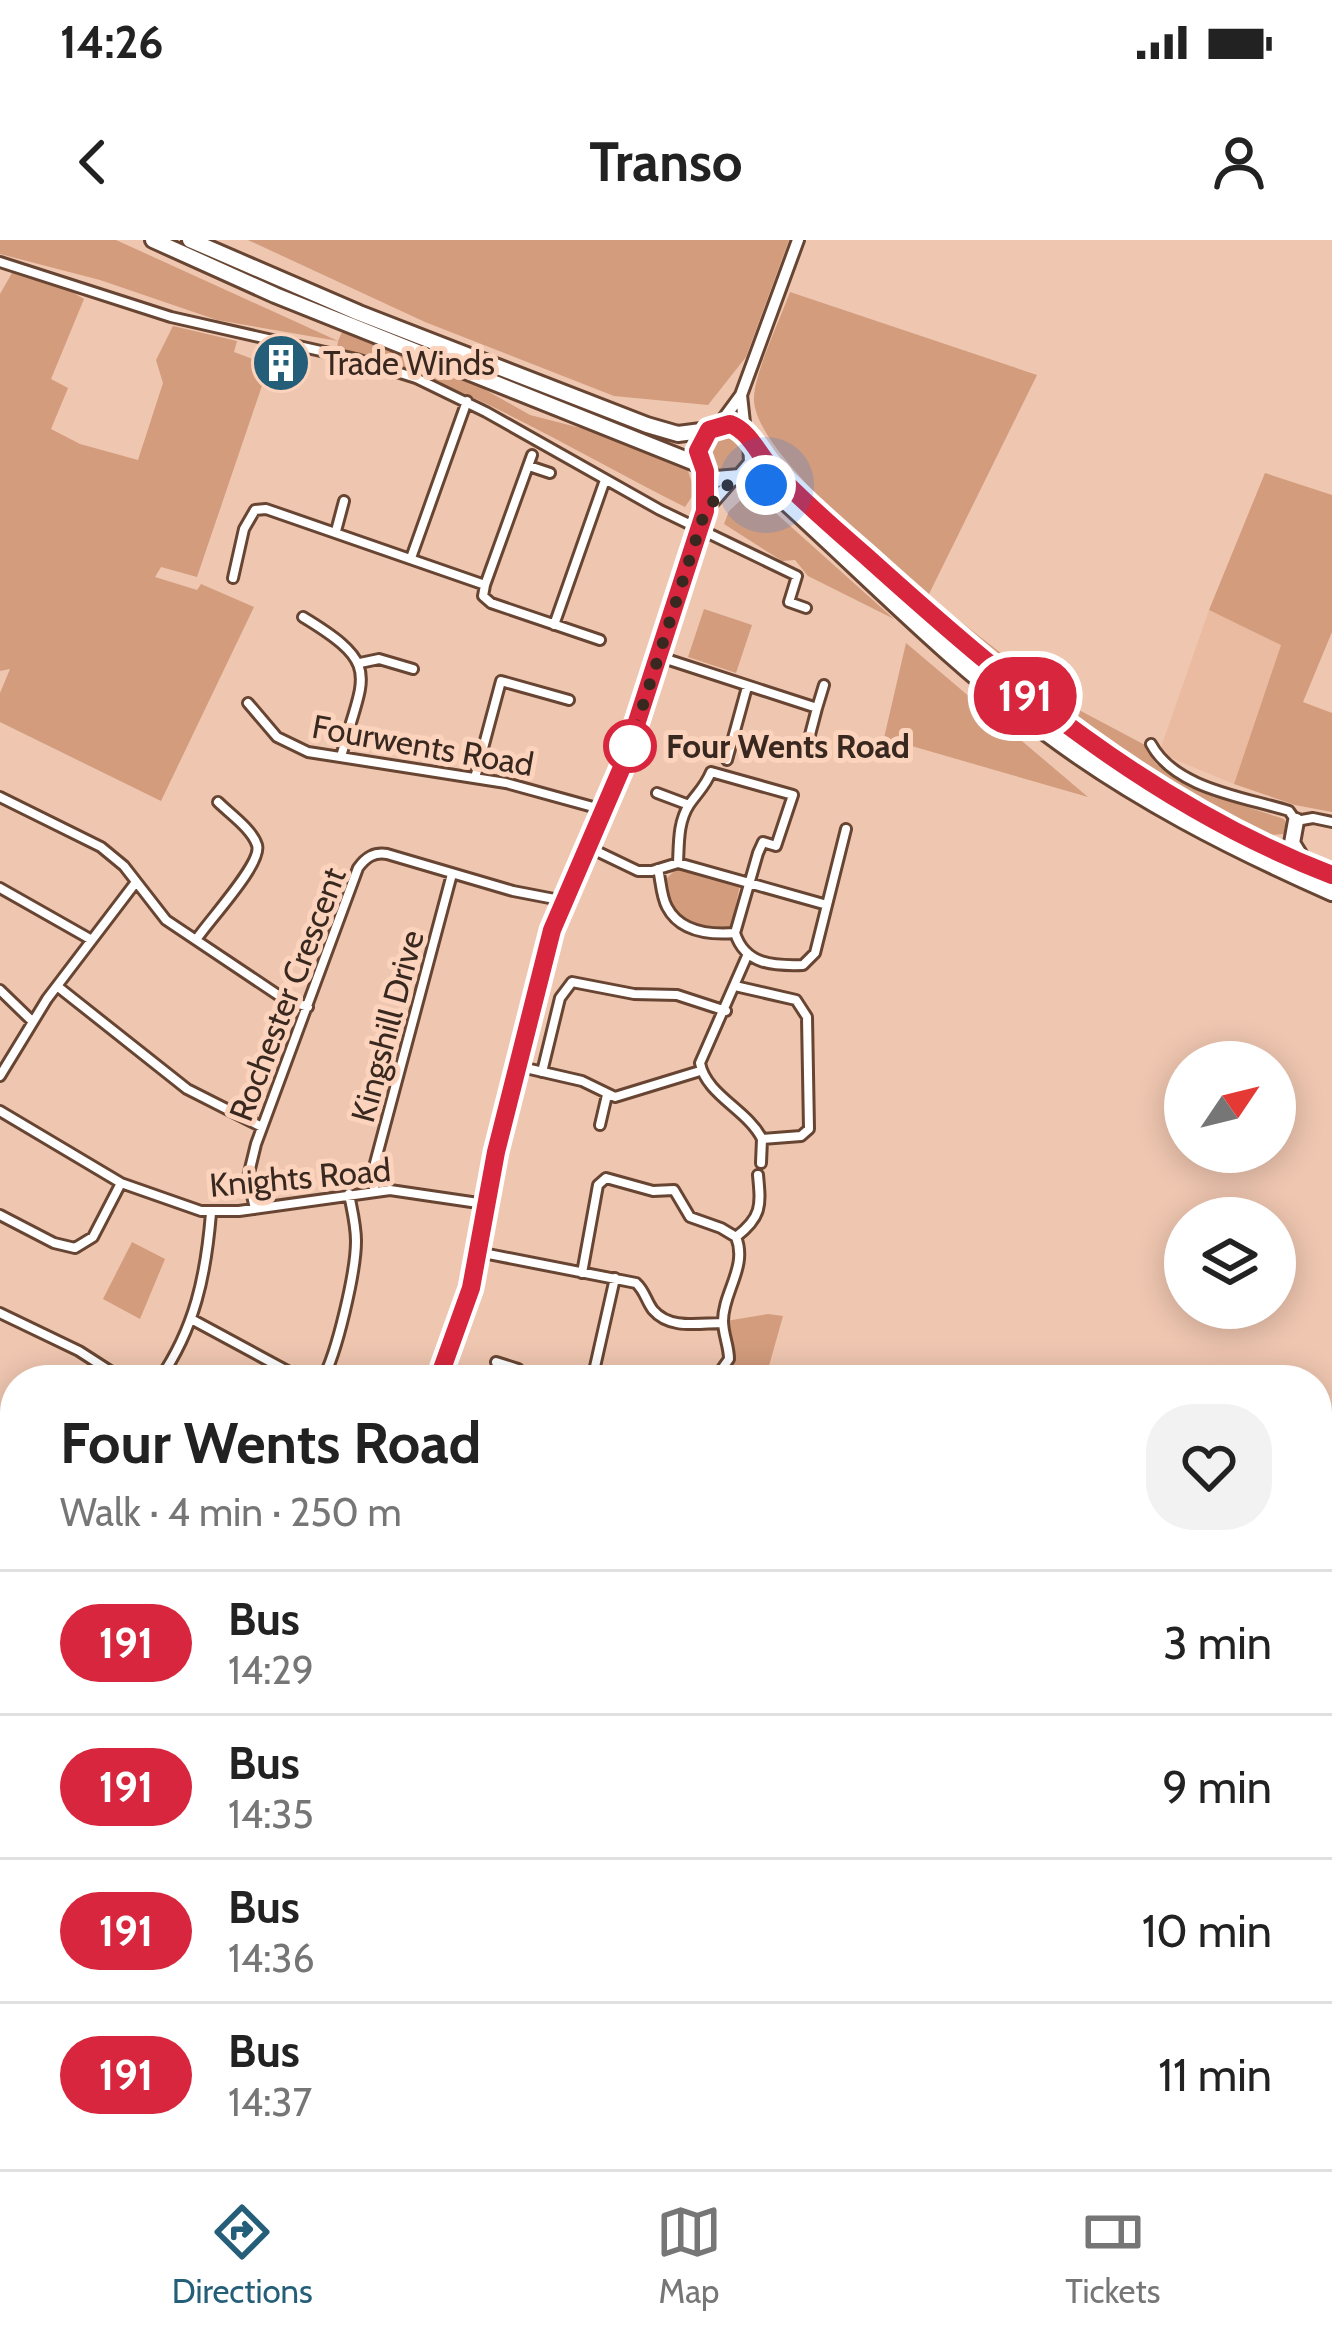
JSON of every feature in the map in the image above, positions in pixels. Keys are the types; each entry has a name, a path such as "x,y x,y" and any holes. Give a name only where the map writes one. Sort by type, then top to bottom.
{"main road":[{"path":"153,240 294,303 703,468 716,478 760,482 944,650 1072,752 1210,836 1332,893"},
{"path":"190,240 359,313 646,425 678,434 730,424 748,436 778,476 1007,681 1099,750 1249,838 1332,875"},
{"path":"703,468 698,451 714,427"},
{"path":"737,478 752,463 748,436"},
{"path":"1249,838 1283,841 1294,828"},
{"path":"1294,828 1304,864"}],"street":[{"path":"714,427 741,395 798,240"},
{"path":"0,262 171,317 392,370 466,401 605,480 797,576 789,602 806,608"},
{"path":"741,395 748,436"},
{"path":"411,557 466,401"},
{"path":"550,473 530,460 483,596 600,640"},
{"path":"703,468 705,511"},
{"path":"443,1365 471,1288 485,1204 552,930 604,810 660,657 698,527 705,511 737,478"},
{"path":"554,625 605,480"},
{"path":"335,531 344,501"},
{"path":"233,578 244,529 255,510 281,512 485,585"},
{"path":"303,617 342,640 360,663 361,680 341,757"},
{"path":"660,657 817,709"},
{"path":"360,663 379,658 413,670"},
{"path":"475,778 501,681 569,700"},
{"path":"806,750 824,685"},
{"path":"727,760 747,687"},
{"name":"Fourwents Road","path":"248,703 268,729 308,752 540,790 604,810"},
{"path":"1151,744 1163,760 1191,778 1289,811 1294,828 1313,818 1332,822"},
{"path":"678,862 678,835 689,805 702,793 711,772 793,795 776,847 763,842 747,884 735,933 747,956 725,1011 704,1047 700,1071"},
{"path":"657,793 689,805"},
{"path":"0,797 101,847 166,920 284,999 308,1007"},
{"path":"196,940 251,871 258,854 254,839 218,802"},
{"path":"747,956 786,965 808,963 815,953 845,829"},
{"path":"588,847 638,871 678,862 827,905"},
{"name":"Rochester Crescent","path":"255,1209 248,1168 365,860 387,854 565,901"},
{"path":"658,869 664,902 681,923 714,934 735,933"},
{"name":"Kingshill Drive","path":"374,1190 376,1163 452,874"},
{"path":"0,1076 32,1021 136,882"},
{"path":"0,888 90,939"},
{"path":"542,1072 563,989 572,982 634,994 677,995 725,1011"},
{"path":"57,986 187,1089 262,1127"},
{"path":"735,986 793,999 807,1017 809,1129 801,1136 762,1139"},
{"path":"0,990 32,1021"},
{"path":"517,1066 582,1081 607,1096 632,1095 700,1071"},
{"path":"700,1071 750,1119 762,1139 761,1162"},
{"path":"600,1125 607,1096"},
{"name":"Knights Road","path":"0,1111 121,1184 172,1204 211,1212 374,1190 404,1190 485,1204"},
{"path":"736,1238 759,1214 758,1175"},
{"path":"582,1273 603,1179 653,1191 674,1190 690,1217 736,1238 739,1256 723,1323 729,1359 725,1365"},
{"path":"0,1215 54,1243 75,1248 93,1237 121,1184"},
{"path":"329,1365 355,1258 349,1194"},
{"path":"168,1365 193,1320 207,1258 211,1212"},
{"path":"478,1252 639,1285 653,1310 672,1323 723,1323"},
{"path":"595,1365 615,1278"},
{"path":"0,1313 101,1365"},
{"path":"193,1320 276,1365"}],"shaded area":[{"path":"0,240 116,240 338,341 217,320 100,280 0,254"},
{"path":"248,240 789,240 746,357 708,405 614,396 425,322"},
{"path":"12,273 67,289 84,299 51,379 68,388 51,429 80,444 138,460 163,383 156,360 173,326 237,341 234,352 269,365 197,577 161,567 155,577 197,590 201,584 254,607 161,801 0,722 0,693 10,669 0,671 0,294"},
{"path":"790,292 1037,375 928,596 797,474 759,419 755,386"},
{"path":"342,332 459,375 530,415 604,434 687,468 695,492 685,507 472,397 337,348"},
{"path":"727,432 741,437 746,451 741,465 727,470 713,465 708,451 713,437"},
{"path":"1265,473 1332,495 1332,632 1303,702 1332,713 1332,812 1234,784 1281,645 1209,610"},
{"path":"743,498 769,507 894,619 808,576 795,560 782,561 724,524 729,511"},
{"path":"928,596 1062,701 1145,745 1156,764 1216,797 1284,819 1288,827 1284,834 1271,835 1233,819 1102,746 1038,698 930,603"},
{"path":"704,609 752,625 736,673 688,657"},
{"path":"1209,610 1281,645 1234,784 1159,753"},
{"path":"906,643 1088,797 884,738"},
{"path":"678,867 740,885 731,928 706,930 677,912 667,878"},
{"path":"132,1242 165,1259 140,1319 103,1299"},
{"path":"783,1316 769,1365 729,1365 734,1357 726,1321"}],"bus line":[{"name":"191","path":"443,1365 471,1288 496,1152 552,930 623,765 705,511 705,471 698,451 709,430 730,424 745,432 778,476 1049,715 1161,790 1249,838 1332,875"}],"place":[{"name":"Trade Winds","path":"281,363"},
{"name":"Four Wents Road","path":"630,746"}],"route":[{"path":"630,746 705,511 733,479 766,485"}]}
